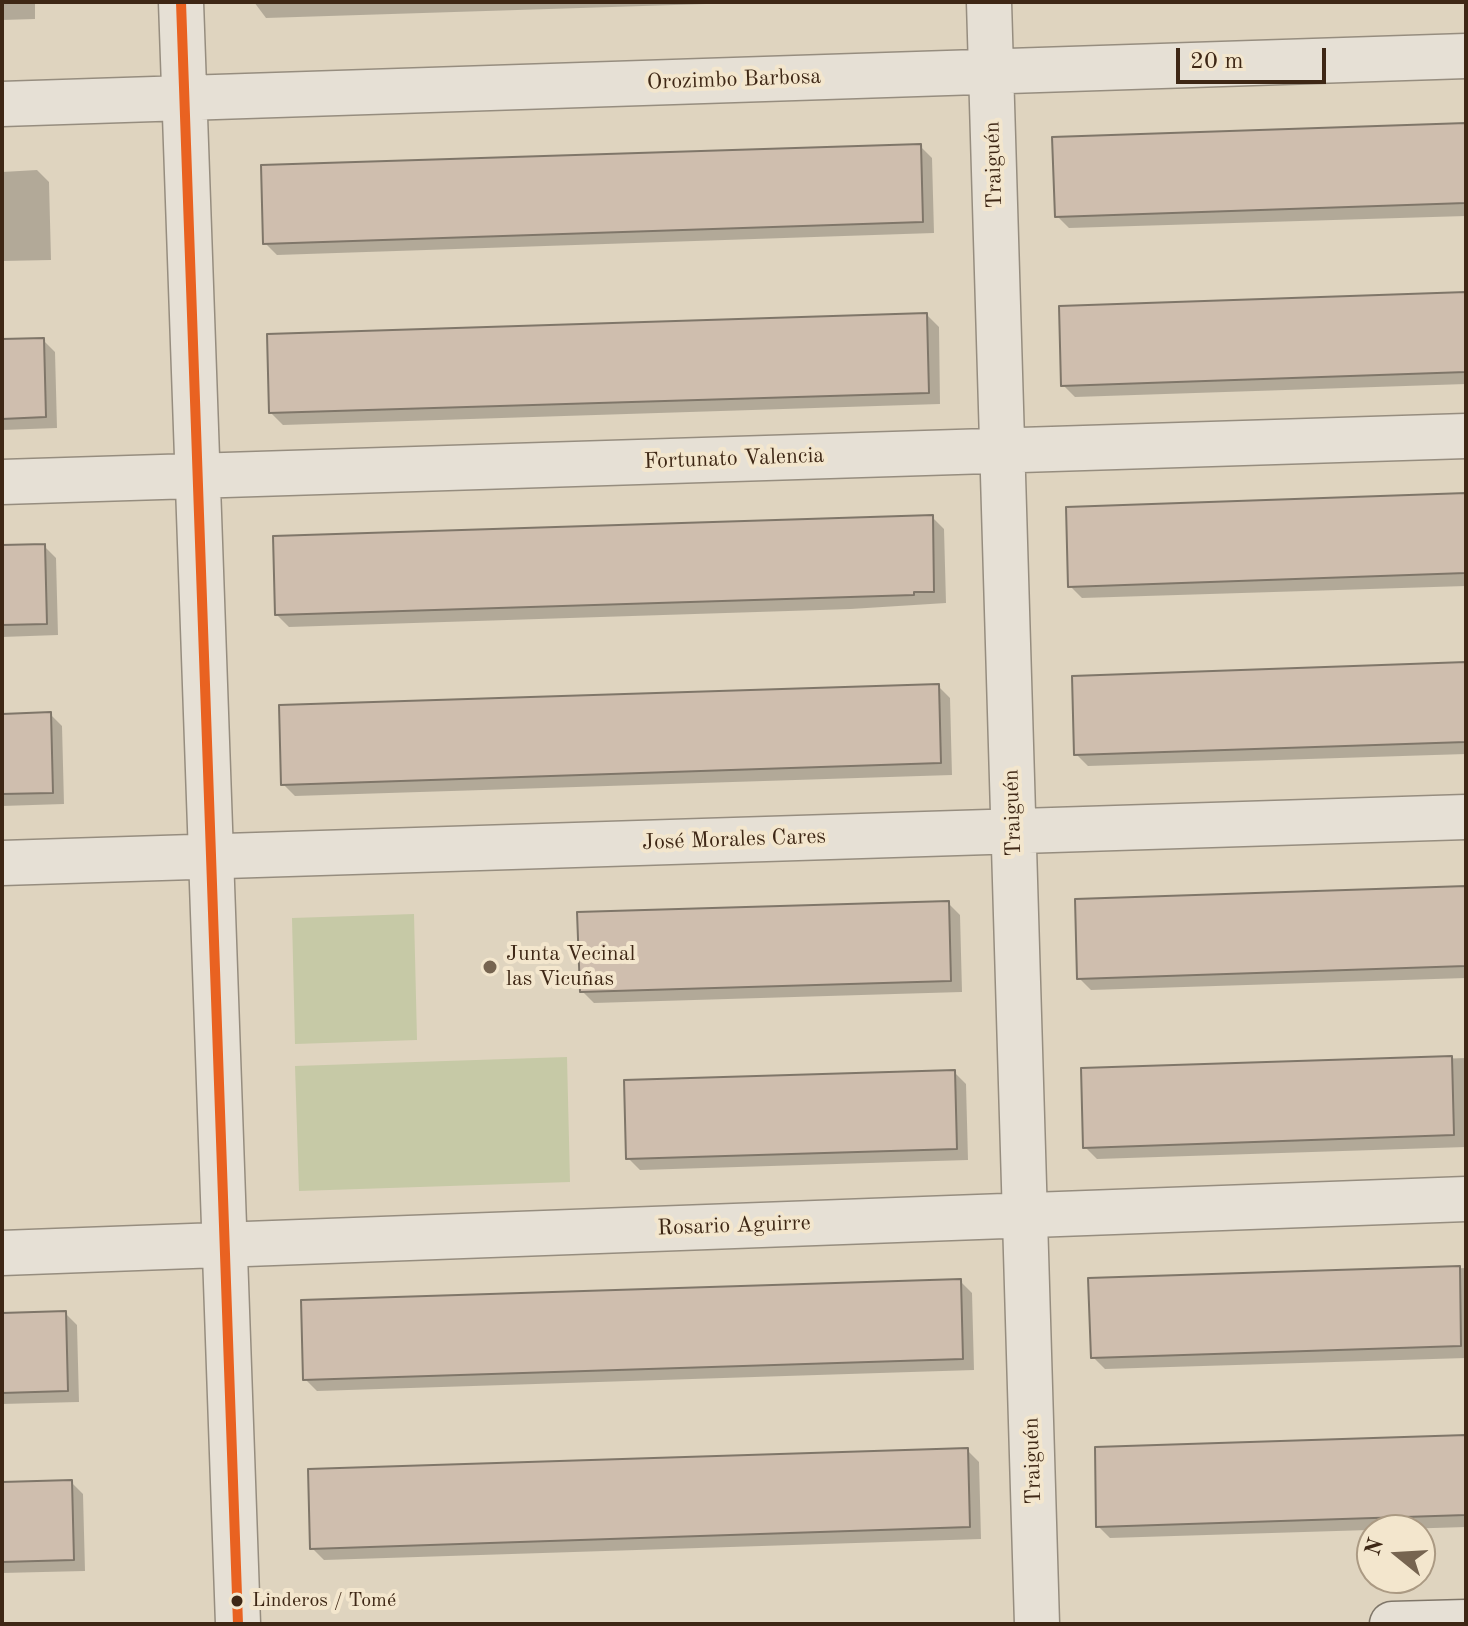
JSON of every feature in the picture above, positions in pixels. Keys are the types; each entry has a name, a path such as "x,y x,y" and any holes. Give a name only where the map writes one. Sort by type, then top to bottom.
{"street":[{"path":"181,2 238,1624"},
{"name":"Traiguén","path":"989,2 1037,1624"},
{"name":"Orozimbo Barbosa","path":"2,104 1466,56"},
{"name":"Fortunato Valencia","path":"2,482 1466,436"},
{"name":"José Morales Cares","path":"2,863 1466,817"},
{"name":"Rosario Aguirre","path":"2,1253 1466,1199"},
{"path":"1392,1624 1466,1622"}],"green space":[{"path":"414,914 417,1040 295,1044 292,918"},
{"path":"567,1057 570,1182 299,1191 295,1066"}],"building":[{"path":"1466,123 1466,203 1055,217 1052,137"},
{"path":"921,144 923,222 263,244 261,165"},
{"path":"1466,292 1466,372 1061,386 1059,306"},
{"path":"927,313 929,393 269,413 267,334"},
{"path":"44,338 46,417 2,419 2,339"},
{"path":"1466,493 1466,573 1068,587 1066,507"},
{"path":"933,515 934,592 275,615 273,536"},
{"path":"45,544 47,624 2,625 2,545"},
{"path":"1466,662 1466,742 1074,755 1072,676"},
{"path":"939,684 941,763 281,785 279,705"},
{"path":"51,712 53,793 2,794 2,714"},
{"path":"1466,886 1466,966 1077,979 1075,899"},
{"path":"949,901 951,981 580,992 577,912"},
{"path":"1452,1056 1454,1135 1083,1148 1081,1068"},
{"path":"955,1070 957,1149 626,1159 624,1080"},
{"path":"1460,1266 1461,1346 1091,1358 1088,1278"},
{"path":"961,1279 963,1359 303,1380 301,1300"},
{"path":"66,1311 68,1391 2,1393 2,1313"},
{"path":"1466,1435 1466,1515 1356,1514 1356,1519 1096,1527 1095,1447"},
{"path":"968,1448 970,1527 310,1549 308,1469"},
{"path":"72,1480 74,1560 2,1562 2,1482"}],"transit line":[{"path":"181,2 238,1624"}],"place":[{"name":"Junta Vecinal las Vicuñas","path":"490,967"},
{"name":"Linderos / Tomé","path":"237,1601"}]}
